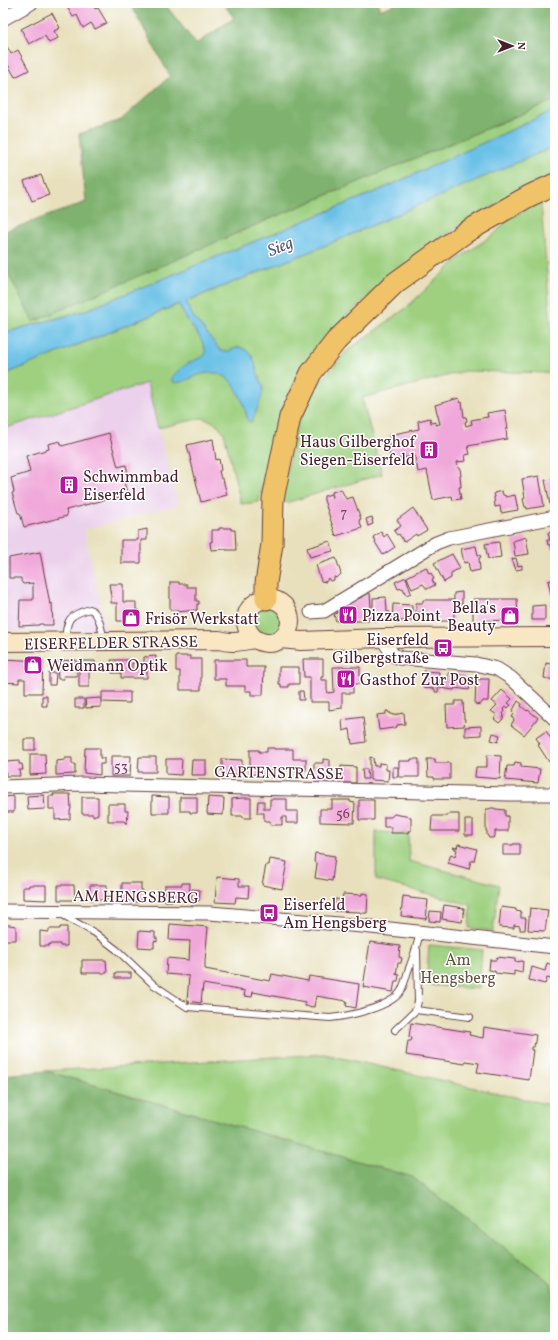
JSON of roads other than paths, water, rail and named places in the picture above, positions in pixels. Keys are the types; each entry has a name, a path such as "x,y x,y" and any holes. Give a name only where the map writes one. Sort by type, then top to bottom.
{"highway":[{"path":"272,600 266,583 272,544 273,499 290,417 311,373 336,341 395,284 466,232 530,196 555,184"}],"main road":[{"name":"EISERFELDER STRASSE","path":"219,640 233,632 246,619 251,608 255,604 272,600 287,609 290,620 306,630 317,635 336,639"},
{"path":"246,619 247,627 255,639"},
{"path":"281,639 290,627 290,620"},
{"name":"EISERFELDER STRASSE","path":"3,642 219,640 236,642 255,639 268,643 281,639 301,642 336,639 382,638 555,638"}],"street":[{"path":"3,19 31,3"},
{"path":"311,612 324,611 436,543 449,538 555,517"},
{"path":"382,638 393,655 400,658 476,664 497,669 510,678 555,719"},
{"name":"GARTENSTRASSE","path":"3,787 81,784 555,794"},
{"name":"AM HENGSBERG","path":"3,911 210,914 420,932 555,947"}],"lane":[{"path":"65,642 66,626 69,620 76,613 90,609 94,611 97,616 105,642"},
{"path":"56,912 95,933 117,950 154,985 187,1007 330,1018 346,1017 388,1003 394,998 402,987 417,946 420,932"},
{"path":"395,1030 416,1010 418,1001 417,946"},
{"path":"416,1010 470,1017"}],"water":[{"name":"Sieg","path":"555,110 555,146 329,244 186,301 192,315 221,351 226,352 239,347 251,355 263,386 263,390 259,405 251,422 248,421 239,394 229,379 213,373 198,375 176,383 172,382 172,378 179,370 188,363 206,354 201,340 179,304 3,375 3,333 84,311 380,190"}],"place":[{"name":"Haus Gilberghof Siegen-Eiserfeld","path":"429,450"},
{"name":"Schwimmbad Eiserfeld","path":"69,485"},
{"name":"Pizza Point","path":"348,615"},
{"name":"Bella's Beauty","path":"510,616"},
{"name":"Frisör Werkstatt","path":"131,618"},
{"name":"Eiserfeld Gilbergstraße","path":"443,648"},
{"name":"Weidmann Optik","path":"33,665"},
{"name":"Gasthof Zur Post","path":"346,679"},
{"name":"Eiserfeld Am Hengsberg","path":"269,913"}],"park label":[{"name":"Am Hengsberg","path":"458,968"}]}
